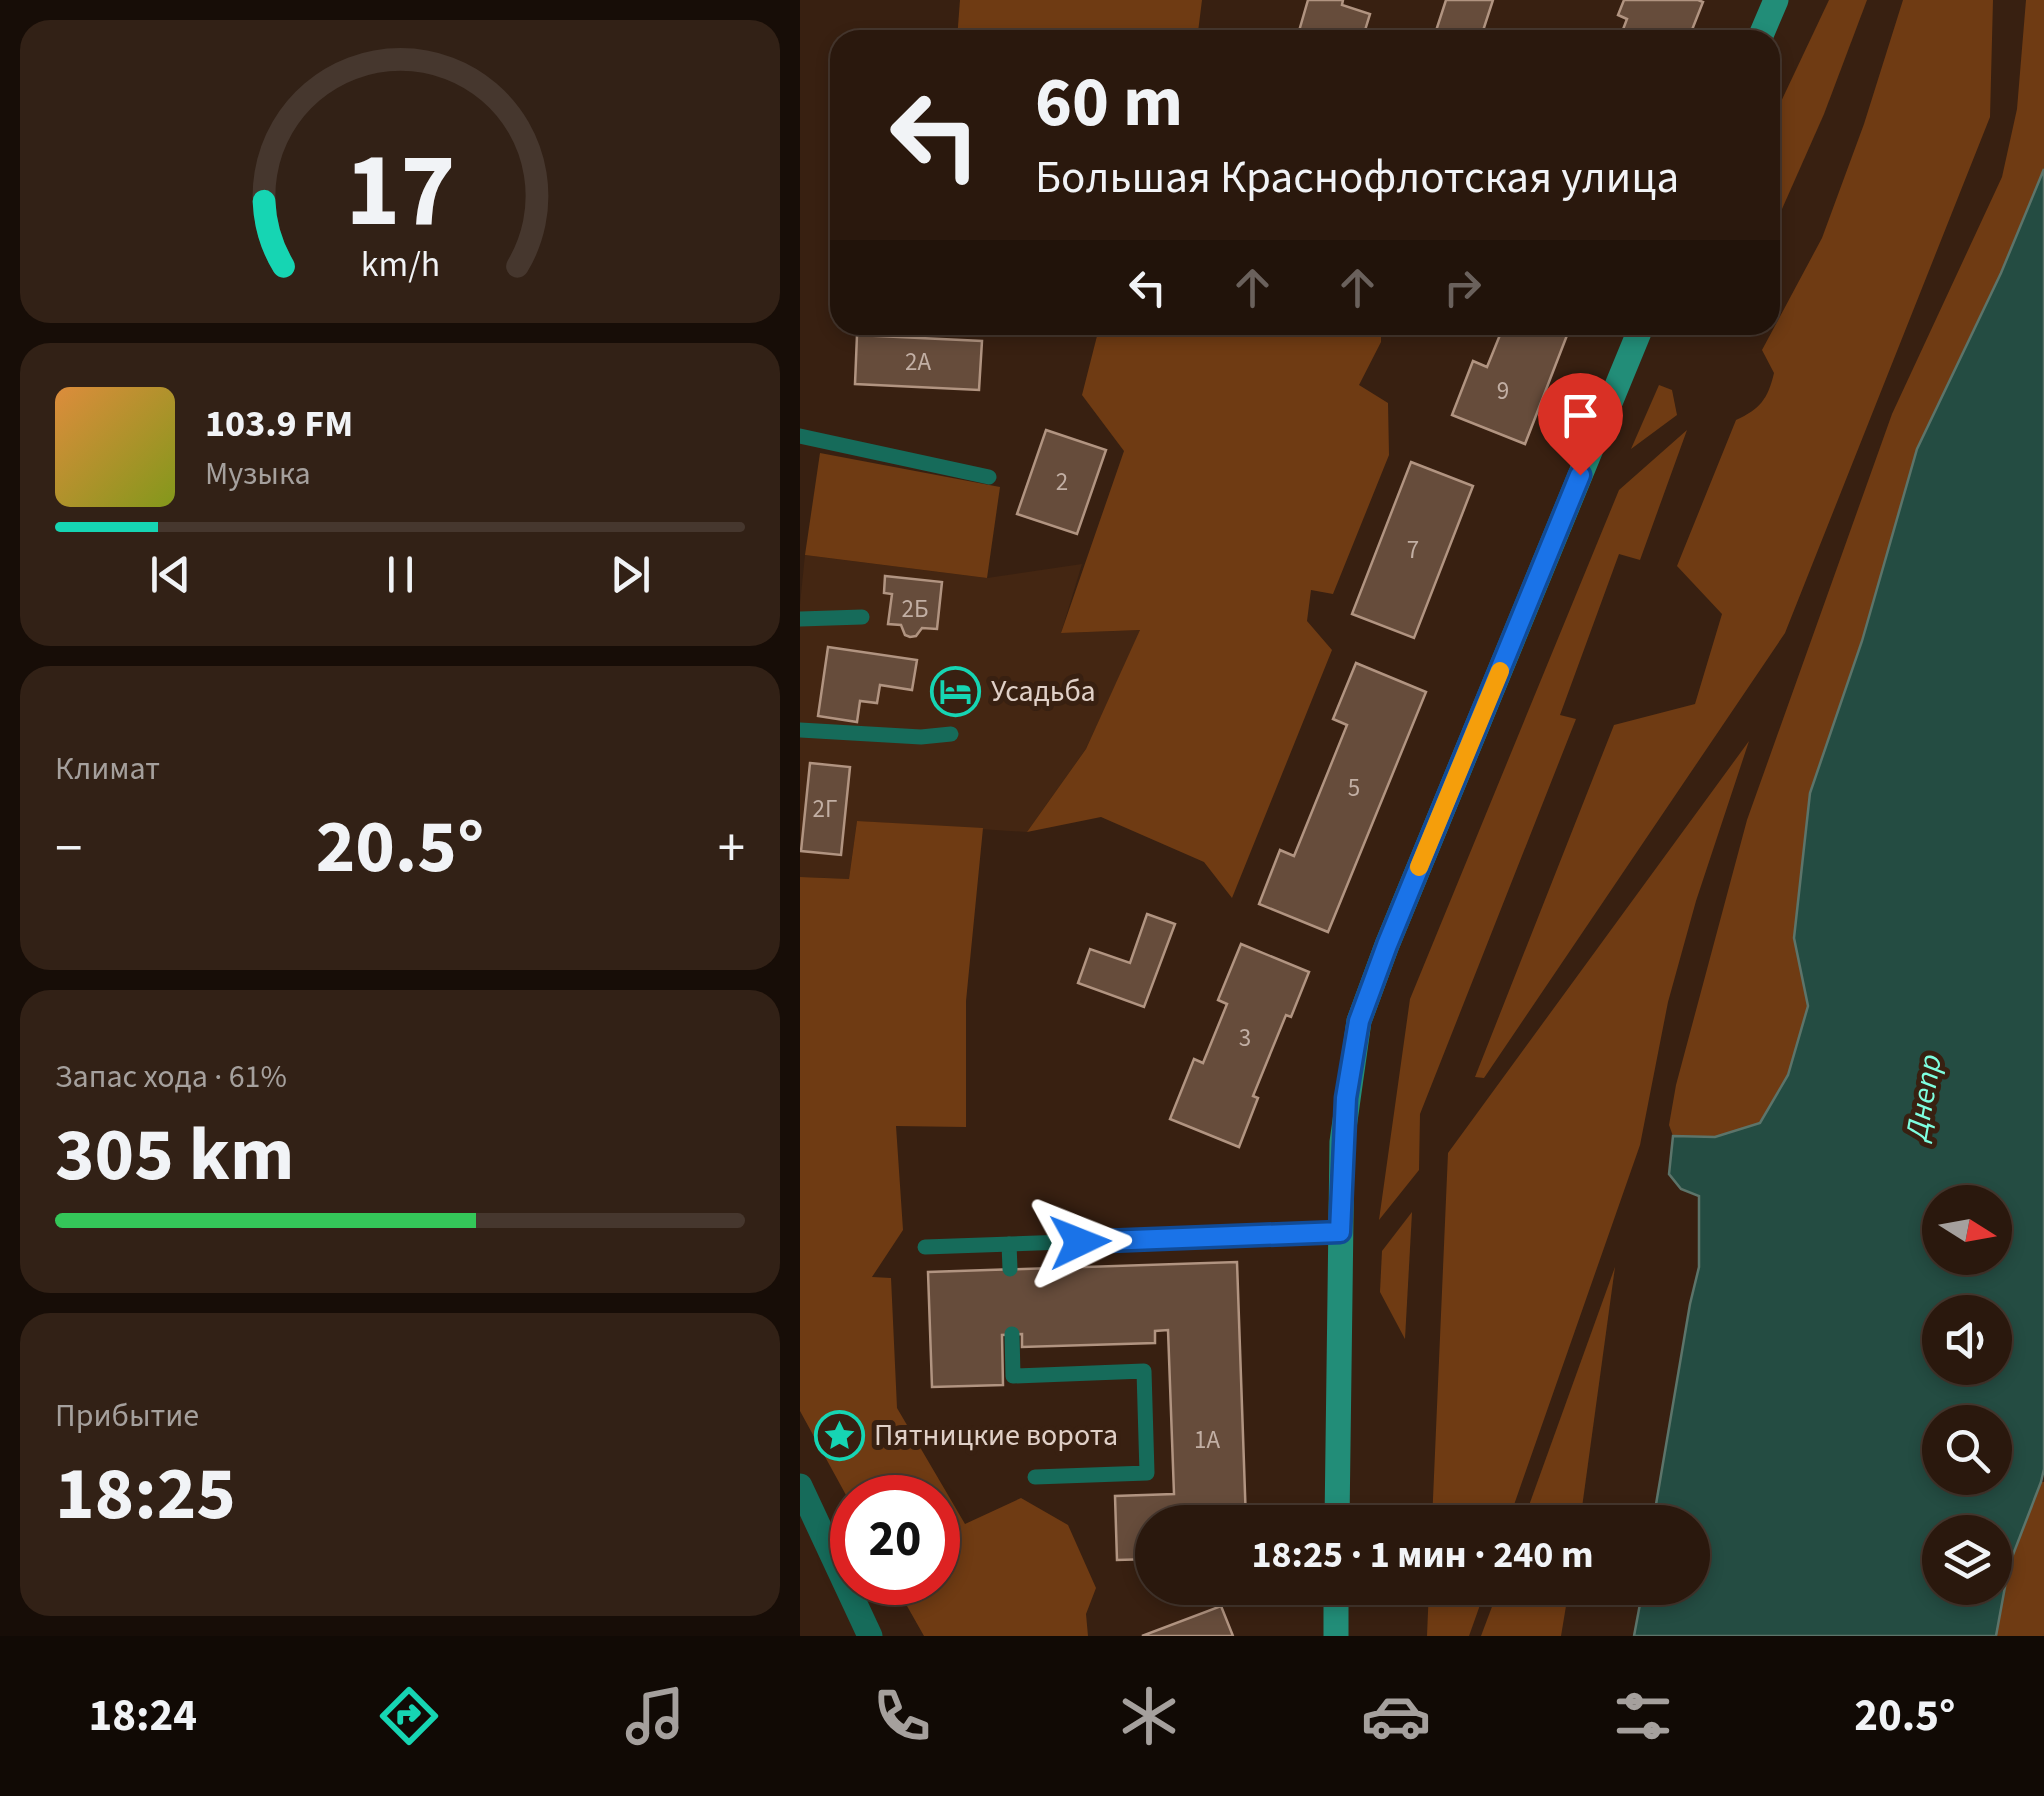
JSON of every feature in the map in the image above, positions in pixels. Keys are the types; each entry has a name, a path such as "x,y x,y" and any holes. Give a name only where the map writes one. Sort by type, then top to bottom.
{"main road":[{"path":"1763,30 1776,0"},
{"path":"1337,1505 1340,1232 1346,1098 1359,1021 1638,335"},
{"path":"1336,1605 1336,1636"}],"street":[{"path":"800,1486 870,1636"}],"lane":[{"path":"800,436 989,477"},
{"path":"800,619 862,617"},
{"path":"800,730 921,737 951,734"},
{"path":"925,1247 1340,1232"},
{"path":"1009,1244 1010,1269"},
{"path":"1012,1334 1014,1376 1144,1371 1147,1473 1035,1477"}],"shaded area":[{"path":"960,0 1202,0 1198,30 958,30"},
{"path":"1829,0 1867,0 1824,114 1780,213 1780,104"},
{"path":"1903,0 1993,0 1990,117 1785,633 1484,1078 1475,1077 1614,725 1695,704 1722,614 1677,566 1736,420 1757,407 1769,390 1774,373 1762,350 1770,335 1780,335 1780,316 1822,238 1864,124"},
{"path":"2026,0 2044,0 2044,169 1862,641 1810,793 1794,938 1808,1006 1788,1075 1760,1123 1715,1137 1673,1136 1669,1125 1676,1085 1747,820 1892,414 2002,177 2017,109"},
{"path":"1094,335 1381,335 1359,385 1388,403 1389,455 1333,594 1311,590 1307,621 1332,650 1232,898 1204,862 1101,817 1027,832 1086,749 1140,630 1061,633 1124,451 1082,395 1097,336"},
{"path":"1659,385 1672,390 1677,415 1631,449"},
{"path":"1687,430 1640,560 1619,554 1560,715 1576,719 1420,1114 1419,1170 1379,1220 1410,999 1619,490"},
{"path":"820,453 1000,487 987,578 805,555"},
{"name":"Усадьба","path":"805,555 987,578 1082,564 1061,633 1141,630 1086,749 1027,832 857,821 849,879 800,877 800,604"},
{"path":"1749,741 1696,901 1668,1002 1640,1145 1514,1505 1433,1505 1448,1153"},
{"path":"857,821 983,828 966,1001 966,1127 896,1126 903,1230 872,1277 891,1278 897,1408 936,1475 835,1475 800,1411 800,877 849,879"},
{"path":"1412,1212 1405,1339 1380,1292 1382,1251"},
{"path":"1615,1267 1582,1505 1529,1505"},
{"path":"2044,1482 2044,1636 1996,1636 2002,1605 2012,1605 2012,1557"},
{"path":"1021,1498 1068,1525 1096,1588 1086,1614 1088,1636 924,1636 906,1605 960,1605 960,1515 965,1524"},
{"path":"1428,1605 1480,1605 1469,1636 1427,1636"},
{"path":"1493,1605 1566,1605 1561,1636 1481,1636"}],"water":[{"name":"Днепр","path":"2044,169 2041,1482 2012,1557 2012,1515 1922,1515 1922,1605 2002,1605 1996,1636 1634,1636 1640,1605 1710,1605 1710,1505 1656,1505 1699,1267 1699,1196 1681,1189 1669,1174 1673,1136 1715,1137 1760,1123 1788,1075 1808,1006 1794,938 1810,793 1862,641 1917,449 2001,273"}],"building":[{"path":"1308,0 1343,0 1342,5 1370,14 1365,30 1299,30"},
{"path":"1446,0 1493,0 1483,30 1436,30"},
{"path":"1624,0 1703,2 1692,30 1623,30 1627,19 1618,15"},
{"path":"857,335 982,341 979,390 855,384"},
{"path":"1500,335 1567,335 1525,444 1452,415 1473,361 1487,367"},
{"path":"1046,430 1106,450 1077,534 1017,514"},
{"path":"1411,462 1473,486 1414,638 1352,614"},
{"path":"885,576 942,582 937,629 922,628 910,637 901,625 888,624 892,594 884,593"},
{"path":"828,647 917,660 912,690 880,685 877,703 860,701 857,722 818,716"},
{"path":"1356,663 1426,692 1328,932 1259,904 1280,850 1294,856 1347,725 1333,719"},
{"path":"810,763 850,767 841,855 801,851"},
{"path":"1147,914 1175,924 1144,1007 1078,983 1090,949 1130,963"},
{"path":"1241,944 1309,972 1291,1017 1286,1015 1253,1096 1258,1098 1239,1147 1170,1119 1194,1059 1203,1063 1227,1004 1218,1000"},
{"path":"1237,1262 1245,1505 1135,1505 1135,1559 1117,1560 1115,1496 1174,1494 1168,1330 1155,1331 1155,1343 1022,1347 1022,1334 1002,1335 1003,1385 932,1387 928,1272"},
{"path":"1221,1606 1233,1636 1142,1636"}],"slow traffic":[{"path":"1419,867 1500,671"}],"place":[{"name":"Усадьба","path":"956,691"},
{"name":"Пятницкие ворота","path":"839,1435"}],"route":[{"path":"1080,1242 1340,1232 1342,1142 1359,1021 1580,475"}]}
